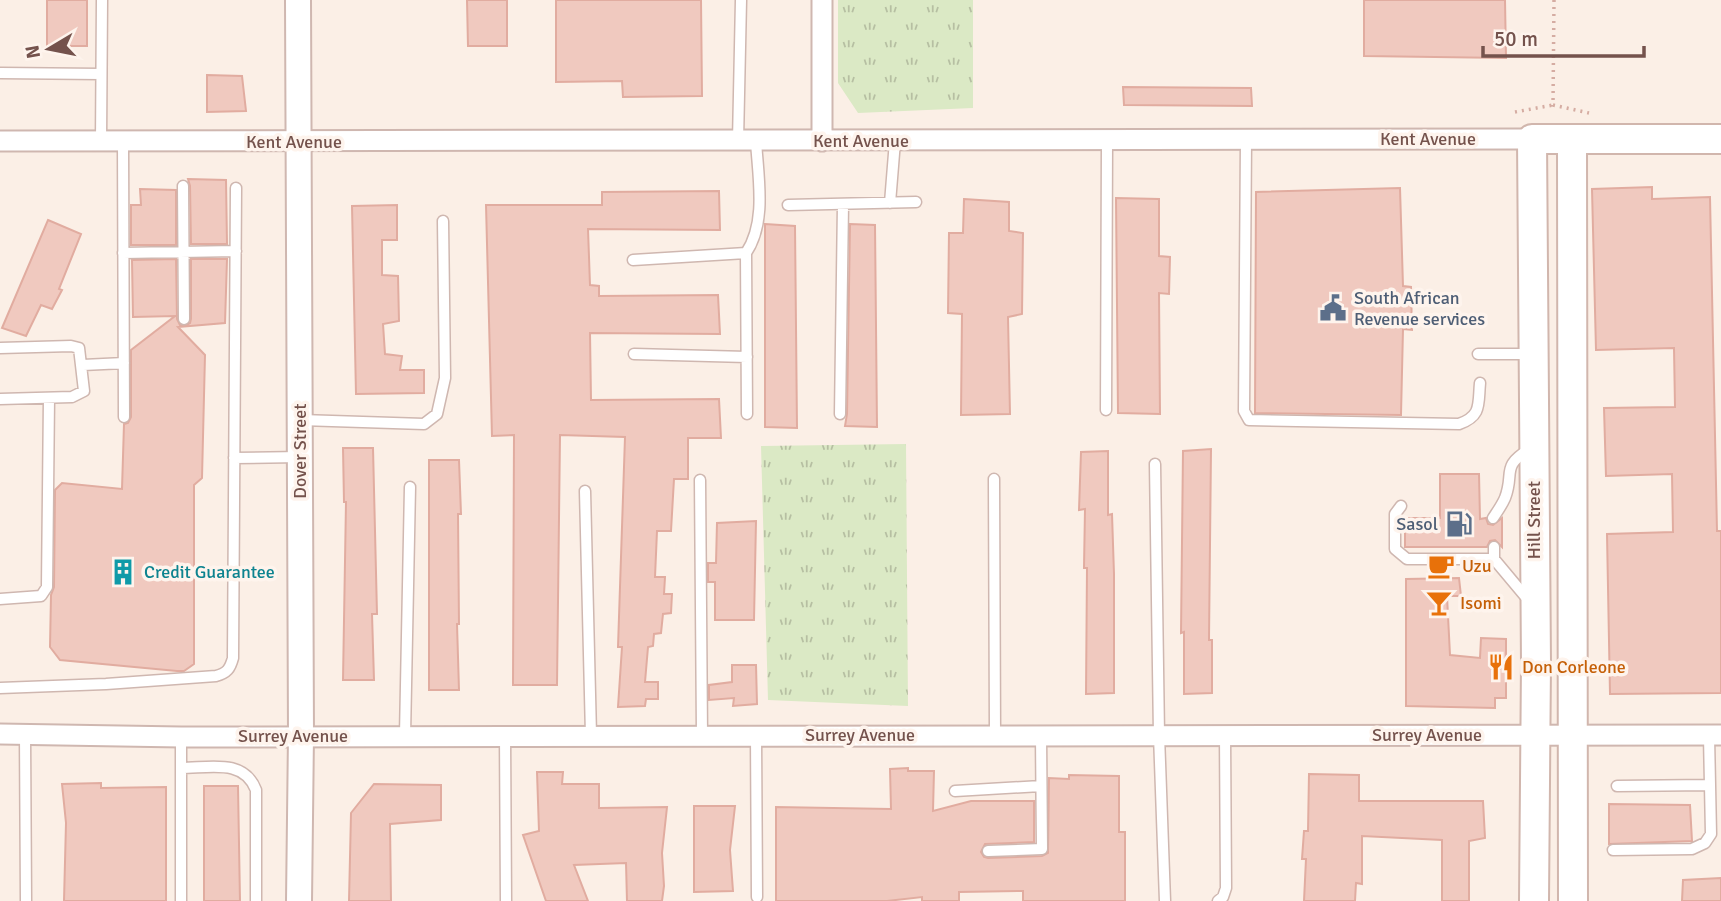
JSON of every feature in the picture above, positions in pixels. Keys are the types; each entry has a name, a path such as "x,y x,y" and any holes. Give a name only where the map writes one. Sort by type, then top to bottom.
{"main road":[{"name":"Kent Avenue","path":"1532,139 1721,139"},
{"name":"Hill Street","path":"1532,139 1534,901"},
{"path":"1572,139 1573,901"}],"street":[{"name":"Dover Street","path":"298,0 301,735 299,901"},
{"path":"822,0 822,141"},
{"name":"Kent Avenue","path":"0,141 1532,139"},
{"name":"Surrey Avenue","path":"0,734 181,737 1715,736"}],"lane":[{"path":"102,0 102,142"},
{"path":"741,0 747,141 758,225 753,242 746,253 747,414"},
{"path":"0,73 101,74"},
{"path":"1246,140 1244,411 1249,420 1459,424 1470,421 1477,413 1480,383"},
{"path":"890,203 895,141"},
{"path":"1106,410 1107,141"},
{"path":"123,142 124,417"},
{"path":"183,186 184,319"},
{"path":"0,688 216,677 226,673 233,658 236,188"},
{"path":"788,205 916,202"},
{"path":"840,414 843,204"},
{"path":"300,420 424,424 437,414 445,378 443,221"},
{"path":"123,253 236,251"},
{"path":"633,260 746,253"},
{"path":"0,348 79,348 84,391 72,397 0,399"},
{"path":"634,354 747,357"},
{"path":"1478,354 1533,354"},
{"path":"83,365 124,363"},
{"path":"0,599 41,596 47,587 49,398"},
{"path":"1493,518 1506,496 1510,466 1533,447"},
{"path":"234,458 300,457"},
{"path":"1155,464 1159,735 1166,901"},
{"path":"994,479 995,735"},
{"path":"699,480 702,735"},
{"path":"405,735 410,487"},
{"path":"585,491 591,735"},
{"path":"1401,506 1395,514 1395,549 1402,557 1494,559"},
{"path":"1494,547 1494,559 1534,607"},
{"path":"25,734 26,901"},
{"path":"505,735 506,901"},
{"path":"756,735 757,897"},
{"path":"1218,901 1223,897 1226,888 1225,735"},
{"path":"988,851 1042,849 1041,736"},
{"path":"1613,850 1692,849 1705,843 1711,834 1709,785 1715,736"},
{"path":"181,737 181,901"},
{"path":"181,768 231,767 242,771 251,779 256,790 256,901"},
{"path":"1617,786 1709,785"},
{"path":"955,791 1041,786"}],"path":[{"path":"1553,105 1554,0"},
{"path":"1515,111 1553,105 1594,114"}],"green space":[{"path":"838,0 973,0 973,108 858,113 838,83"},
{"path":"906,444 908,706 768,700 761,446"}],"building":[{"path":"47,0 87,0 87,46 47,46"},
{"path":"467,0 507,0 507,46 468,46"},
{"path":"556,0 701,0 702,96 623,97 622,81 556,82"},
{"path":"1364,0 1505,0 1506,58 1364,56"},
{"path":"207,75 242,76 246,111 207,112"},
{"path":"1123,87 1251,88 1252,106 1124,105"},
{"path":"188,179 226,180 227,244 191,244"},
{"path":"1652,187 1652,199 1710,197 1717,531 1721,531 1721,693 1610,694 1607,534 1673,532 1672,474 1606,476 1604,408 1675,407 1674,348 1596,350 1592,189"},
{"name":"South African Revenue services","path":"1400,188 1403,286 1411,287 1412,330 1403,329 1401,415 1255,413 1256,192"},
{"path":"140,189 176,190 176,245 131,245 131,205 141,205"},
{"path":"719,191 720,230 588,229 590,285 599,286 599,296 718,295 720,334 590,333 591,400 719,399 721,438 688,438 688,479 674,479 671,531 657,531 655,577 665,577 664,594 672,594 671,613 663,614 661,633 654,634 653,646 648,647 645,682 658,682 658,699 646,699 645,706 618,707 622,647 618,647 625,437 560,435 557,685 513,685 514,435 492,436 486,205 602,205 602,192"},
{"path":"1116,198 1159,199 1159,256 1170,257 1169,294 1159,293 1160,414 1118,413"},
{"path":"964,199 1009,202 1009,231 1023,233 1022,314 1008,317 1010,414 961,415 962,314 948,313 949,233 963,233"},
{"path":"397,205 397,240 382,240 382,275 398,276 399,321 383,324 385,354 402,356 400,370 424,370 424,393 356,394 352,206"},
{"path":"48,220 81,234 59,289 62,290 52,309 41,305 26,336 2,328"},
{"path":"765,224 795,226 797,428 765,427"},
{"path":"850,224 875,225 877,427 845,426"},
{"name":"Credit Guarantee","path":"176,259 177,319 180,325 185,326 191,319 191,259 227,259 225,323 178,327 205,355 202,478 194,485 194,664 184,671 177,671 60,660 50,647 55,490 62,483 122,489 124,424 128,423 131,417 131,350 175,316 133,317 132,260"},
{"path":"343,448 373,448 377,614 372,614 374,680 343,680 346,502"},
{"path":"1211,449 1209,640 1212,640 1212,693 1184,694 1184,632 1181,633 1183,451"},
{"path":"1108,451 1108,515 1112,514 1114,574 1114,693 1086,694 1087,568 1084,568 1085,509 1079,510 1081,452"},
{"path":"429,460 459,460 459,690 429,690"},
{"path":"1440,474 1479,474 1480,519 1486,518 1488,524 1493,525 1502,518 1502,547 1495,540 1490,541 1487,547 1405,547 1405,518 1440,518"},
{"path":"756,521 754,620 715,620 715,582 708,582 708,563 716,563 717,523"},
{"path":"1459,578 1461,596 1447,596 1450,655 1480,658 1481,638 1506,639 1506,698 1495,698 1495,708 1406,706 1406,579"},
{"path":"732,665 756,665 757,704 733,706 734,698 709,700 709,685 732,682"},
{"path":"908,768 908,771 934,771 933,811 971,801 1034,801 1034,842 985,844 981,852 988,858 1042,856 1048,853 1049,778 1069,779 1069,775 1119,776 1119,832 1125,832 1125,901 1023,901 1023,891 959,892 959,901 922,901 922,897 887,901 776,901 776,807 891,809 890,769"},
{"path":"537,772 563,772 562,784 599,784 599,808 667,807 662,853 662,901 627,901 626,863 574,865 588,901 546,901 523,835 539,831"},
{"path":"1309,774 1359,775 1359,801 1483,801 1485,838 1469,841 1469,901 1442,901 1442,840 1362,836 1362,884 1356,883 1355,901 1304,901 1306,859 1302,859 1304,831 1308,831"},
{"path":"101,783 101,788 166,787 166,901 64,901 66,823 62,784"},
{"path":"374,784 441,785 441,820 390,824 391,901 349,901 351,813"},
{"path":"204,786 238,786 240,901 204,901"},
{"path":"1609,804 1690,805 1692,841 1609,844"},
{"path":"694,806 735,806 730,850 733,891 694,892"},
{"path":"1721,878 1721,901 1682,901 1683,880"}],"place":[{"name":"South African Revenue services","path":"1333,308"},
{"name":"Sasol","path":"1459,524"},
{"name":"Uzu","path":"1441,566"},
{"name":"Credit Guarantee","path":"123,572"},
{"name":"Isomi","path":"1439,603"},
{"name":"Don Corleone","path":"1501,667"}]}
